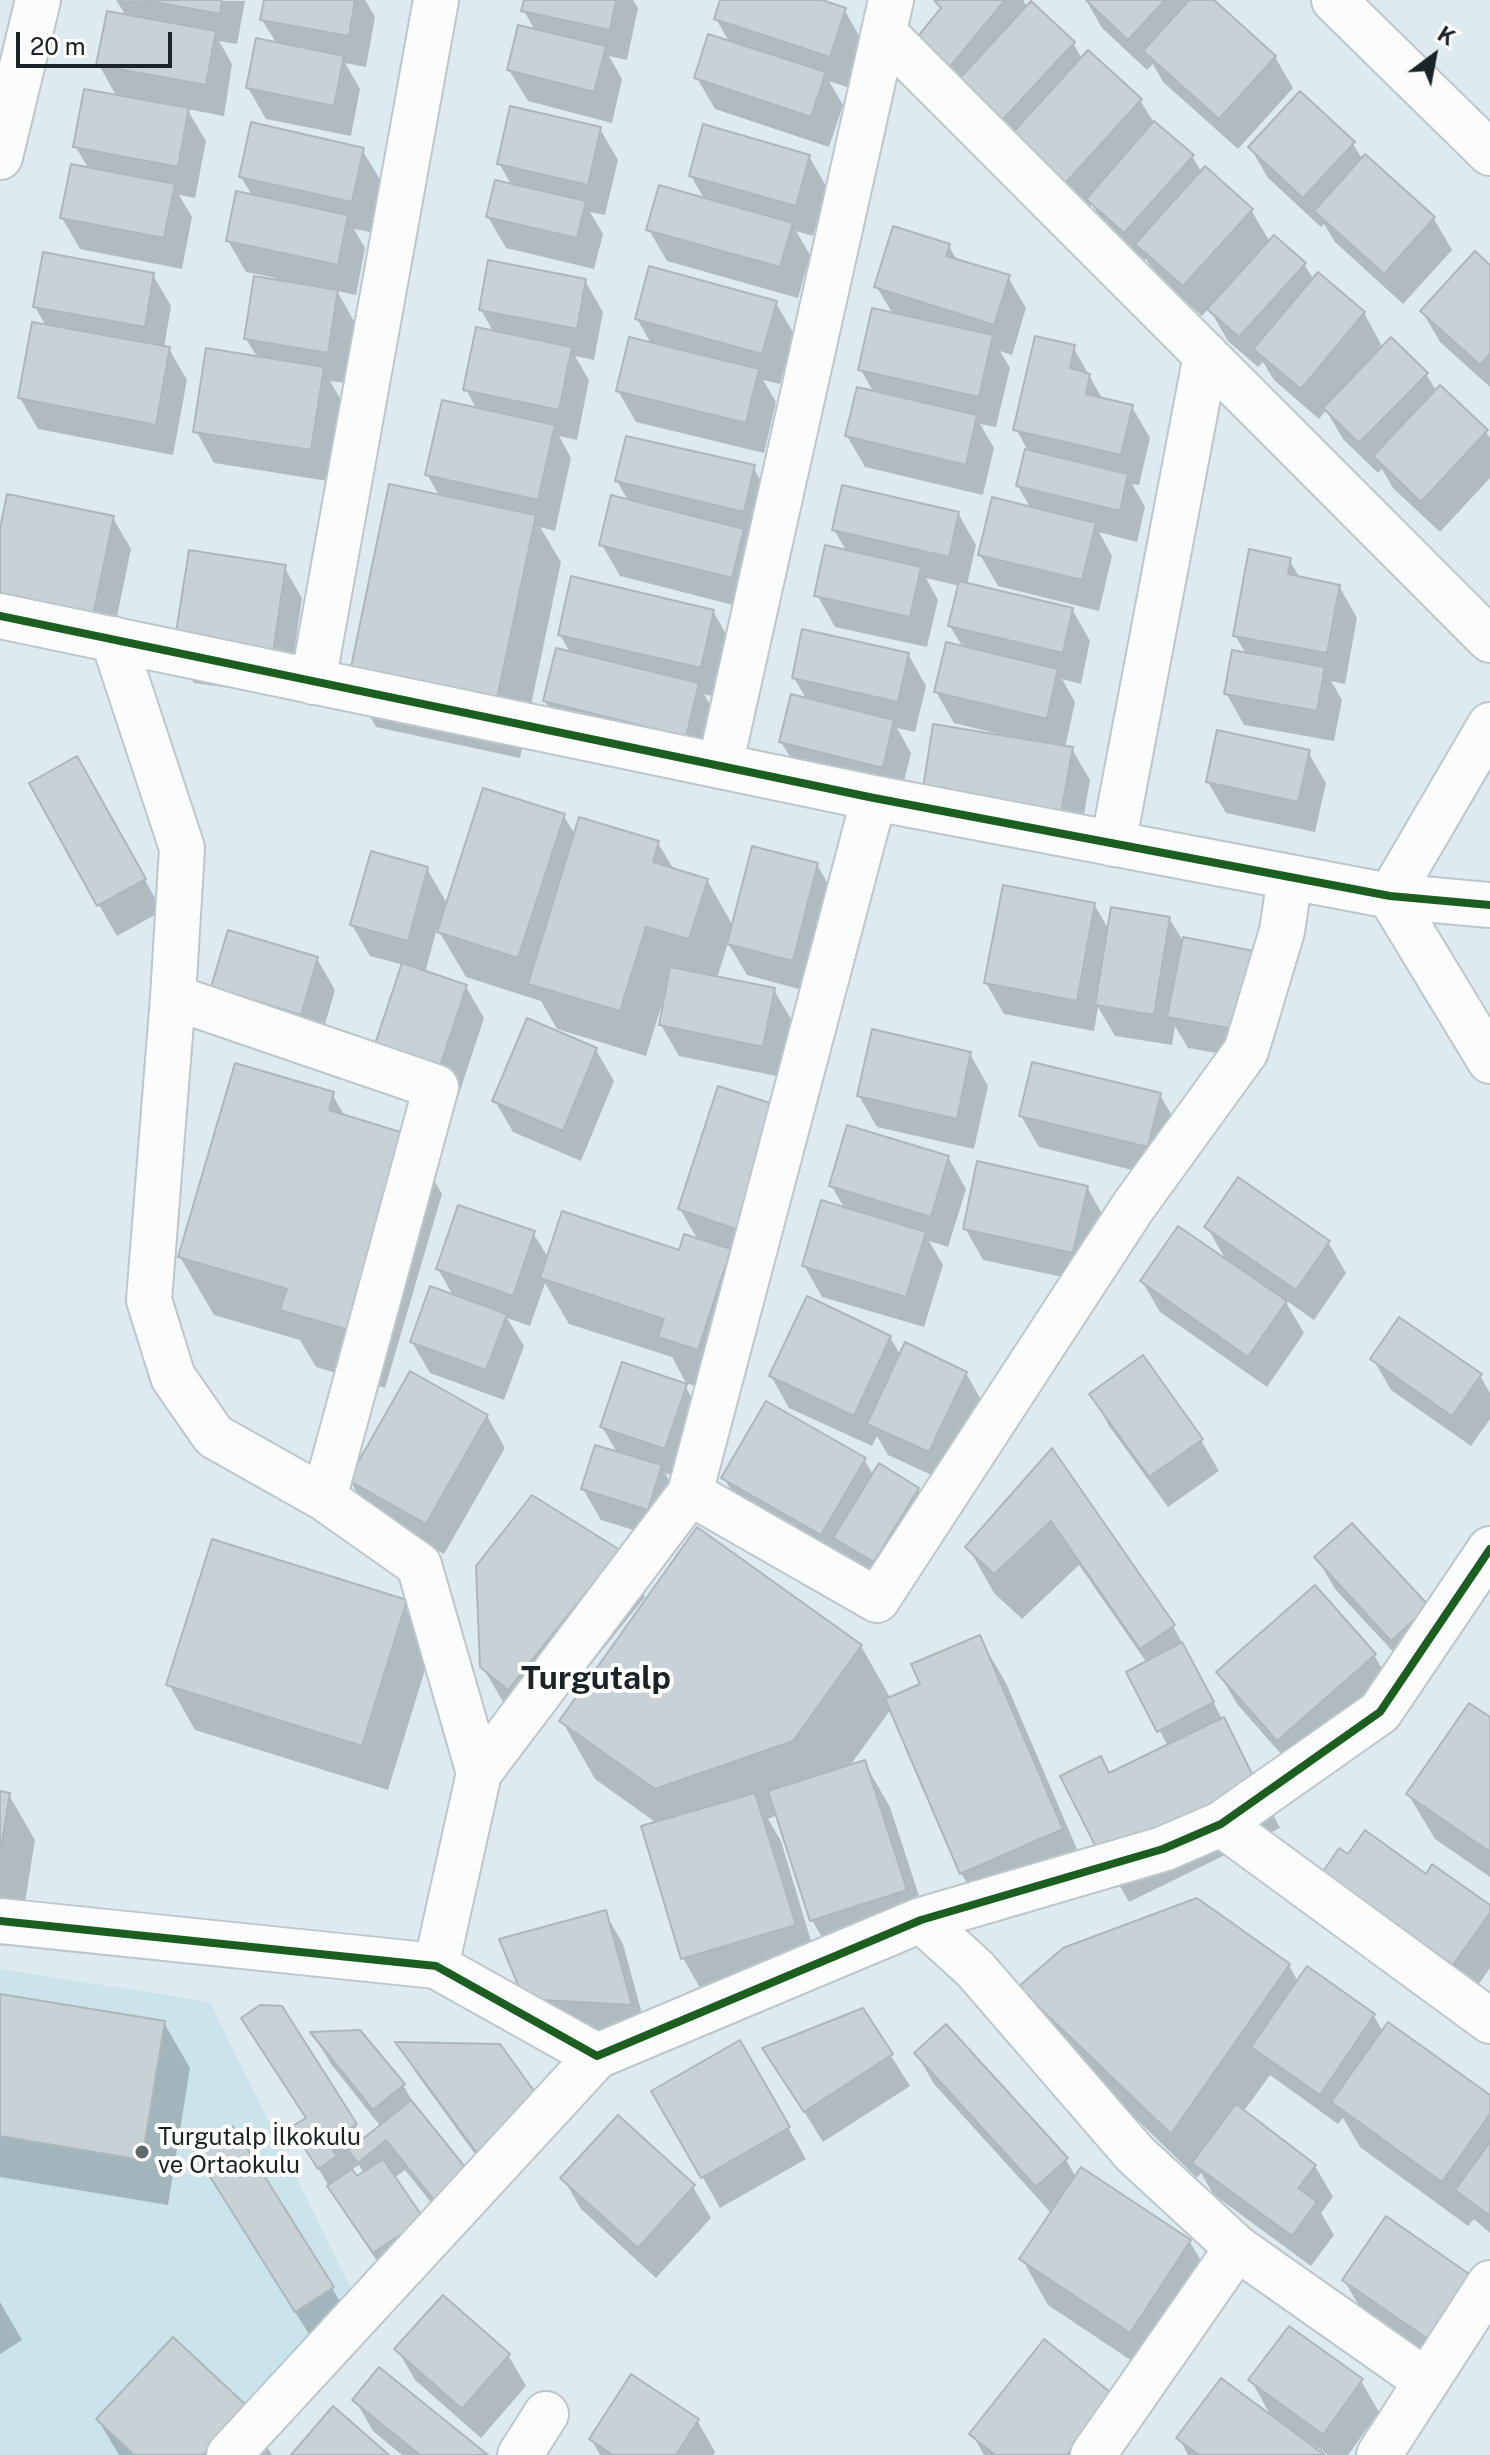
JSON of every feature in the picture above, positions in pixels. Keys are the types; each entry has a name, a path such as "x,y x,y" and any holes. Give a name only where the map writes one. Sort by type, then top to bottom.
{"street":[{"path":"0,157 38,0"},
{"path":"313,682 436,0"},
{"path":"1334,0 1490,153"},
{"path":"720,766 888,16"},
{"path":"888,16 1206,355 1490,640"},
{"path":"1113,844 1206,355"},
{"path":"0,616 874,798 1390,896 1490,905"},
{"path":"113,639 182,848 149,1300 173,1377 214,1436 324,1498 419,1565 479,1773"},
{"path":"1390,896 1490,725"},
{"path":"436,1966 479,1773 690,1493 874,798"},
{"path":"690,1493 877,1600 1133,1207 1246,1051 1282,931 1290,878"},
{"path":"1390,896 1490,1061"},
{"path":"173,997 436,1087 324,1498"},
{"path":"229,2455 597,2056 921,1920 1163,1849 1221,1824 1380,1712 1490,1549"},
{"path":"1221,1824 1490,2021"},
{"path":"921,1920 975,1969 1135,2154 1237,2248 1426,2381"},
{"path":"0,1921 436,1966 597,2056"},
{"path":"1093,2455 1237,2248"},
{"path":"1379,2455 1490,2283"},
{"path":"520,2455 546,2414"}],"shaded area":[{"name":"Turgutalp İlkokulu ve Ortaokulu","path":"0,1969 210,2002 358,2303 216,2455 0,2455"}],"building":[{"path":"144,0 222,0 220,14"},
{"path":"264,0 355,0 349,36 260,20"},
{"path":"524,0 616,0 610,30 521,11"},
{"path":"720,0 822,0 846,8 830,57 714,19"},
{"path":"934,0 1005,0 940,79 906,51 941,8"},
{"path":"1086,0 1165,0 1128,40"},
{"path":"1189,0 1214,0 1276,56 1219,119 1143,51"},
{"path":"1031,1 1075,42 993,130 949,90"},
{"path":"107,11 216,31 206,85 96,65"},
{"path":"518,25 606,46 594,92 507,70"},
{"path":"708,34 826,72 811,117 694,78"},
{"path":"256,38 344,56 334,106 246,88"},
{"path":"1088,50 1142,99 1059,190 1005,141"},
{"path":"84,89 189,108 178,167 73,147"},
{"path":"1300,91 1355,142 1303,198 1248,147"},
{"path":"510,106 601,127 588,185 497,164"},
{"path":"1154,121 1194,155 1124,233 1086,199"},
{"path":"251,122 364,148 352,202 239,177"},
{"path":"703,124 810,155 796,206 689,176"},
{"path":"1365,154 1435,217 1384,274 1314,211"},
{"path":"71,164 175,184 164,238 60,218"},
{"path":"1205,166 1253,209 1183,286 1135,244"},
{"path":"495,180 586,201 577,238 486,217"},
{"path":"659,185 793,223 780,267 646,230"},
{"path":"236,191 348,215 338,265 226,241"},
{"path":"893,226 950,244 946,256 1010,275 994,325 874,287"},
{"path":"1274,235 1306,263 1239,337 1207,309"},
{"path":"1475,251 1490,265 1490,354 1480,365 1420,311"},
{"path":"43,252 154,273 145,327 33,307"},
{"path":"488,260 586,279 577,329 479,310"},
{"path":"649,266 777,301 762,354 635,319"},
{"path":"1318,272 1365,312 1301,389 1253,349"},
{"path":"254,276 338,290 328,353 244,339"},
{"path":"872,308 993,335 979,397 858,370"},
{"path":"32,322 170,347 156,425 18,398"},
{"path":"476,327 572,347 559,410 463,390"},
{"path":"1035,336 1075,345 1070,368 1090,374 1086,394 1133,405 1121,455 1013,430"},
{"path":"629,337 759,369 746,423 616,391"},
{"path":"1391,337 1428,373 1359,443 1323,408"},
{"path":"206,348 324,367 311,450 193,432"},
{"path":"1440,385 1488,430 1421,502 1373,456"},
{"path":"857,387 977,415 966,465 845,436"},
{"path":"442,400 555,425 538,500 425,475"},
{"path":"626,436 755,465 744,512 615,481"},
{"path":"1025,449 1128,474 1120,511 1016,486"},
{"path":"389,484 536,515 494,713 348,682"},
{"path":"842,485 959,512 949,557 832,530"},
{"path":"7,494 114,516 91,625 0,605 0,529"},
{"path":"611,495 744,529 732,578 599,545"},
{"path":"992,497 1096,523 1082,580 978,555"},
{"path":"825,545 921,567 910,617 814,596"},
{"path":"1249,549 1291,558 1288,574 1340,585 1327,653 1233,636"},
{"path":"189,550 286,565 271,666 173,652"},
{"path":"571,576 714,610 701,668 558,635"},
{"path":"959,581 1073,608 1063,653 948,626"},
{"path":"802,629 909,653 898,702 792,678"},
{"path":"946,642 1058,669 1047,719 934,692"},
{"path":"556,648 699,683 686,737 543,701"},
{"path":"1232,650 1325,667 1317,711 1224,694"},
{"path":"791,694 894,720 883,768 779,742"},
{"path":"933,724 1073,747 1060,819 922,795"},
{"path":"1217,730 1310,750 1298,802 1206,782"},
{"path":"77,756 146,879 97,906 29,783"},
{"path":"483,788 565,814 518,958 437,932"},
{"path":"579,817 659,841 653,862 708,879 689,939 646,927 620,1011 528,984"},
{"path":"752,846 818,863 793,961 727,944"},
{"path":"371,851 428,867 408,941 350,925"},
{"path":"1003,885 1095,903 1077,1001 984,983"},
{"path":"1111,907 1170,917 1154,1015 1095,1005"},
{"path":"228,930 318,957 301,1015 211,987"},
{"path":"1183,937 1254,951 1239,1030 1167,1017"},
{"path":"402,963 467,985 439,1069 374,1047"},
{"path":"670,967 775,988 763,1047 659,1025"},
{"path":"527,1018 597,1048 563,1131 492,1101"},
{"path":"872,1029 971,1052 957,1119 857,1096"},
{"path":"1032,1062 1161,1093 1148,1147 1019,1116"},
{"path":"235,1063 334,1092 329,1110 410,1135 352,1331 280,1310 287,1289 178,1257"},
{"path":"718,1086 779,1106 738,1230 678,1209"},
{"path":"847,1125 949,1156 931,1217 829,1186"},
{"path":"977,1161 1088,1186 1073,1253 963,1229"},
{"path":"1238,1177 1330,1241 1296,1290 1204,1227"},
{"path":"821,1200 926,1232 906,1297 802,1266"},
{"path":"458,1205 535,1231 513,1296 436,1269"},
{"path":"562,1211 679,1250 684,1234 731,1249 698,1350 658,1337 664,1319 540,1278"},
{"path":"1178,1226 1287,1301 1248,1357 1140,1281"},
{"path":"430,1286 507,1314 486,1370 410,1342"},
{"path":"807,1296 891,1336 854,1416 769,1376"},
{"path":"1399,1317 1482,1374 1452,1416 1370,1359"},
{"path":"905,1342 967,1372 929,1452 867,1424"},
{"path":"1143,1355 1203,1439 1149,1477 1089,1394"},
{"path":"622,1362 687,1384 665,1449 600,1427"},
{"path":"410,1371 488,1415 426,1524 348,1480"},
{"path":"766,1401 866,1458 821,1535 721,1478"},
{"path":"595,1445 662,1465 648,1510 581,1489"},
{"path":"1052,1448 1175,1625 1140,1649 1051,1521 994,1574 965,1547"},
{"path":"879,1463 919,1488 874,1562 833,1538"},
{"path":"532,1495 620,1550 508,1690 480,1667 476,1566"},
{"path":"1352,1523 1429,1606 1391,1641 1314,1557"},
{"path":"697,1527 862,1645 793,1741 655,1789 559,1721"},
{"path":"212,1539 407,1600 362,1746 166,1685"},
{"path":"1315,1585 1376,1654 1277,1741 1216,1672"},
{"path":"980,1635 1063,1829 960,1874 885,1699 920,1684 911,1664"},
{"path":"1182,1642 1214,1702 1157,1732 1126,1672"},
{"path":"1469,1703 1490,1717 1490,1852 1406,1794"},
{"path":"1224,1717 1256,1782 1101,1857 1060,1776 1101,1756 1109,1773"},
{"path":"865,1760 907,1890 810,1921 768,1791"},
{"path":"0,1791 10,1793 0,1854"},
{"path":"755,1793 796,1925 681,1959 641,1826"},
{"path":"1365,1830 1426,1874 1432,1864 1490,1905 1490,1913 1453,1965 1322,1873 1339,1848 1348,1854"},
{"path":"1197,1898 1290,1964 1171,2134 1018,1987 1063,1948"},
{"path":"606,1910 632,2005 524,1999 499,1939"},
{"path":"1307,1966 1375,2014 1320,2095 1251,2047"},
{"path":"0,1994 165,2021 142,2160 0,2136"},
{"path":"260,2005 282,2006 357,2124 328,2142 337,2156 318,2169 291,2127 306,2118 241,2018"},
{"path":"863,2008 893,2054 804,2112 762,2048"},
{"path":"1388,2022 1490,2095 1490,2114 1442,2182 1331,2102"},
{"path":"946,2024 1068,2158 1036,2187 914,2053"},
{"path":"360,2030 405,2084 373,2110 310,2032"},
{"path":"740,2040 790,2127 701,2178 651,2091"},
{"path":"395,2042 500,2044 537,2095 480,2157"},
{"path":"411,2100 473,2177 438,2205 386,2140 358,2163 348,2151"},
{"path":"1236,2104 1316,2165 1298,2188 1317,2202 1292,2236 1192,2163"},
{"path":"618,2115 695,2185 638,2248 560,2178"},
{"path":"233,2126 334,2287 295,2312 194,2151"},
{"path":"1490,2142 1490,2216 1455,2190"},
{"path":"383,2159 424,2219 373,2253 327,2186 352,2169 357,2176"},
{"path":"1081,2167 1191,2240 1130,2333 1019,2259"},
{"path":"1386,2216 1472,2276 1428,2339 1342,2280"},
{"path":"443,2295 510,2354 462,2409 394,2349"},
{"path":"1289,2326 1363,2379 1323,2435 1248,2380"},
{"path":"173,2337 248,2407 203,2455 134,2455 96,2419"},
{"path":"1044,2339 1115,2396 1067,2455 995,2455 969,2434"},
{"path":"379,2367 488,2455 420,2455 352,2400"},
{"path":"631,2374 699,2419 676,2455 613,2455 589,2439"},
{"path":"1221,2378 1325,2455 1199,2455 1176,2438"},
{"path":"333,2406 389,2455 291,2455"}],"cycle path":[{"path":"0,616 874,798 1390,896 1490,905"},
{"path":"0,1921 436,1966 597,2056 921,1920 1163,1849 1221,1824 1380,1712 1490,1549"}],"place":[{"name":"Turgutalp İlkokulu ve Ortaokulu","path":"142,2152"}],"district":[{"name":"Turgutalp","path":"596,1679"}]}
